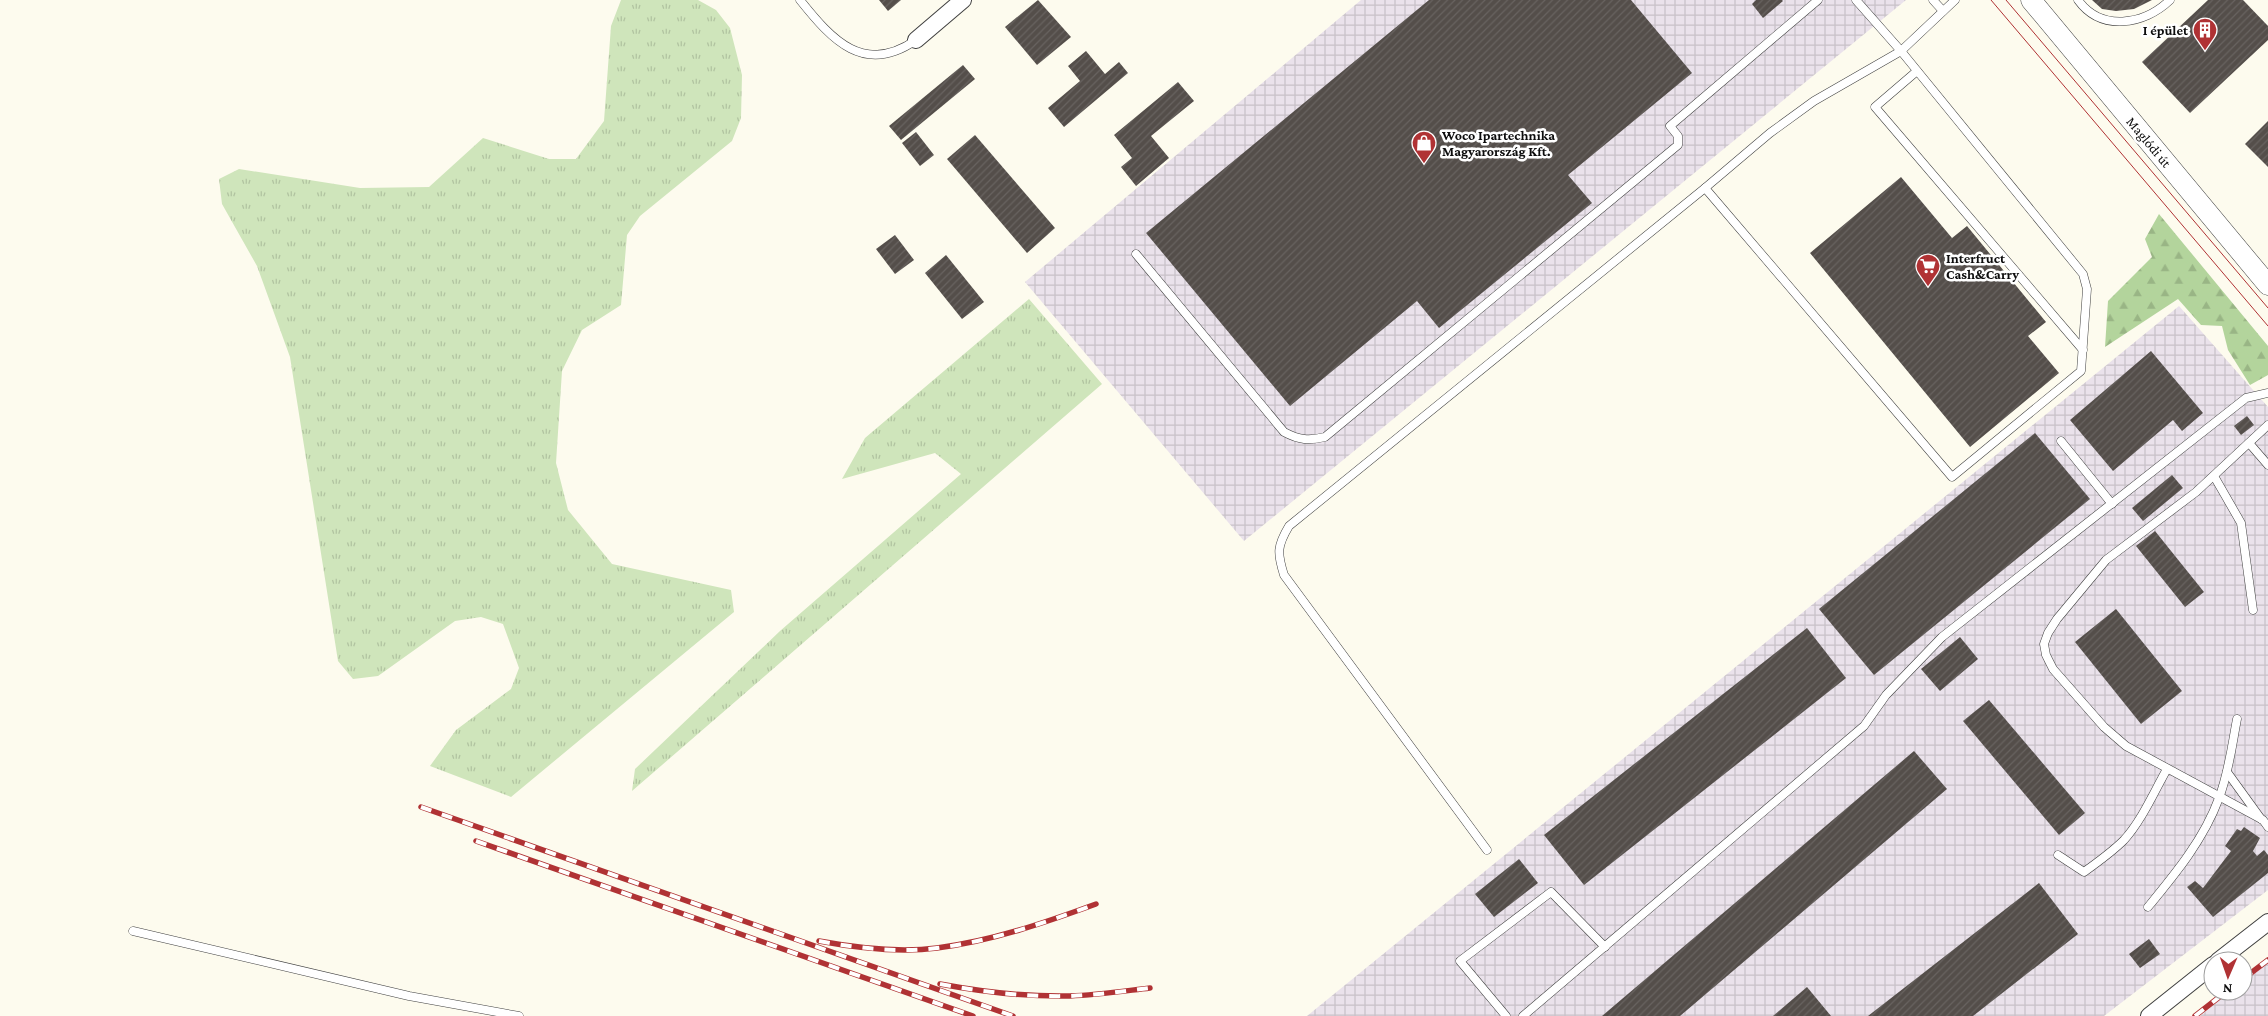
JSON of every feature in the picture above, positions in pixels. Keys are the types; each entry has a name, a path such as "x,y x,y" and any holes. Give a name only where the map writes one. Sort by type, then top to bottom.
{"street":[{"path":"916,40 963,0"},
{"name":"Maglódi út","path":"2031,0 2268,285"},
{"path":"2231,951 2268,922"},
{"path":"2148,1016 2203,973"}],"lane":[{"path":"800,0 832,37 854,51 890,54 916,40"},
{"path":"1136,254 1284,432 1296,438 1310,441 1325,437 1678,145 1678,136 1670,126 1818,0"},
{"path":"1705,188 1952,477 2081,371 2087,289 2083,274 1917,70 1856,0"},
{"path":"1933,0 1943,12"},
{"path":"1487,850 1284,575 1278,558 1279,542 1289,526 1770,133 1814,100 1901,51 1955,0"},
{"path":"2078,0 2084,8 2102,20 2120,23 2138,19 2162,8 2170,0"},
{"path":"1917,70 1875,107 2083,350"},
{"path":"1522,1016 1864,726 1886,695 1942,637 2246,398 2268,393"},
{"path":"2263,820 2126,746 2104,727 2053,669 2044,644 2057,619 2106,560 2214,476 2268,425"},
{"path":"2061,441 2112,504"},
{"path":"2249,443 2268,465"},
{"path":"2214,476 2241,523 2253,610"},
{"path":"2148,907 2190,854 2208,823 2220,797 2227,772 2237,719"},
{"path":"2058,855 2084,872 2103,858 2125,839 2166,769"},
{"path":"2227,772 2268,827"},
{"path":"1506,1016 1460,961 1550,892 1605,947"},
{"path":"133,931 409,996 519,1016"}],"shaded area":[{"path":"1361,0 1906,0 1244,541 1025,282"},
{"path":"2179,306 2268,407 2268,890 2104,1016 1307,1016"},
{"path":"2268,962 2268,1016 2200,1016 2219,1001 2253,1001 2253,973"}],"green space":[{"path":"621,0 698,0 716,10 730,28 742,75 741,118 732,141 640,216 627,235 621,305 582,330 562,371 556,463 568,510 612,564 731,590 734,612 511,797 430,766 456,730 511,689 519,668 503,624 481,617 455,621 378,676 353,679 338,661 290,357 257,266 222,204 219,179 239,169 360,188 429,187 483,138 549,159 576,159 604,121 611,26"},
{"path":"2159,214 2268,346 2268,375 2250,385 2228,350 2222,326 2201,325 2178,299 2105,347 2108,301 2152,257 2145,239"},
{"path":"1029,299 1102,384 632,791 635,769 780,631 961,474 935,453 842,479 865,438"}],"building":[{"path":"879,0 901,0 888,11"},
{"path":"1038,0 1071,37 1037,65 1005,27"},
{"path":"1429,0 1631,0 1692,73 1568,175 1592,203 1439,328 1417,301 1290,406 1146,233"},
{"path":"1756,0 1783,1 1763,18 1752,4"},
{"path":"2092,0 2152,0 2134,9 2116,11 2102,9"},
{"name":"I épület","path":"2208,0 2243,0 2268,26 2268,40 2190,113 2142,62"},
{"path":"1086,51 1105,74 1119,62 1128,73 1064,127 1048,108 1080,81 1068,66"},
{"path":"963,65 975,79 901,140 889,126"},
{"path":"1178,82 1194,101 1151,136 1169,158 1136,186 1121,167 1132,158 1114,135"},
{"path":"2268,121 2268,167 2245,144"},
{"path":"916,132 934,155 920,166 902,143"},
{"path":"975,135 1055,228 1027,253 947,159"},
{"name":"Interfruct Cash&Carry","path":"1901,177 1952,238 1967,226 2046,322 2028,336 2059,373 1970,447 1810,253"},
{"path":"895,235 914,260 895,274 876,249"},
{"path":"946,255 984,302 962,319 925,273"},
{"path":"2151,351 2203,413 2182,431 2173,420 2113,471 2070,420"},
{"path":"2247,416 2254,425 2241,435 2234,426"},
{"path":"2035,433 2090,499 1874,675 1819,609"},
{"path":"2172,475 2183,488 2143,521 2132,508"},
{"path":"2155,531 2204,592 2185,607 2136,546"},
{"path":"2116,609 2182,691 2141,724 2075,642"},
{"path":"1807,628 1846,678 1584,885 1544,835"},
{"path":"1960,637 1978,659 1940,691 1921,669"},
{"path":"1989,700 2085,813 2059,835 1963,721"},
{"path":"1914,751 1947,789 1680,1016 1602,1016"},
{"path":"2244,827 2260,838 2253,851 2257,856 2264,850 2268,855 2268,873 2213,917 2187,887 2195,881 2203,888 2231,851 2225,846 2237,829 2241,831"},
{"path":"1519,859 1538,883 1494,917 1475,894"},
{"path":"2039,883 2078,934 1973,1016 1868,1016"},
{"path":"2149,939 2160,954 2140,968 2129,954"},
{"path":"1807,987 1831,1016 1773,1016"}],"tram line":[{"path":"1991,0 2268,326"},
{"path":"2006,0 2268,308"}],"railway":[{"path":"421,807 1013,1016"},
{"path":"476,841 973,1016"},
{"path":"819,941 878,949 937,948 998,936 1096,904"},
{"path":"2253,971 2268,960"},
{"path":"940,984 1037,996 1090,995 1150,988"},
{"path":"2195,1016 2214,1001"}],"place":[{"name":"I épület","path":"2205,51"},
{"name":"Woco Ipartechnika Magyarország Kft.","path":"1424,164"},
{"name":"Interfruct Cash&Carry","path":"1928,287"}]}
